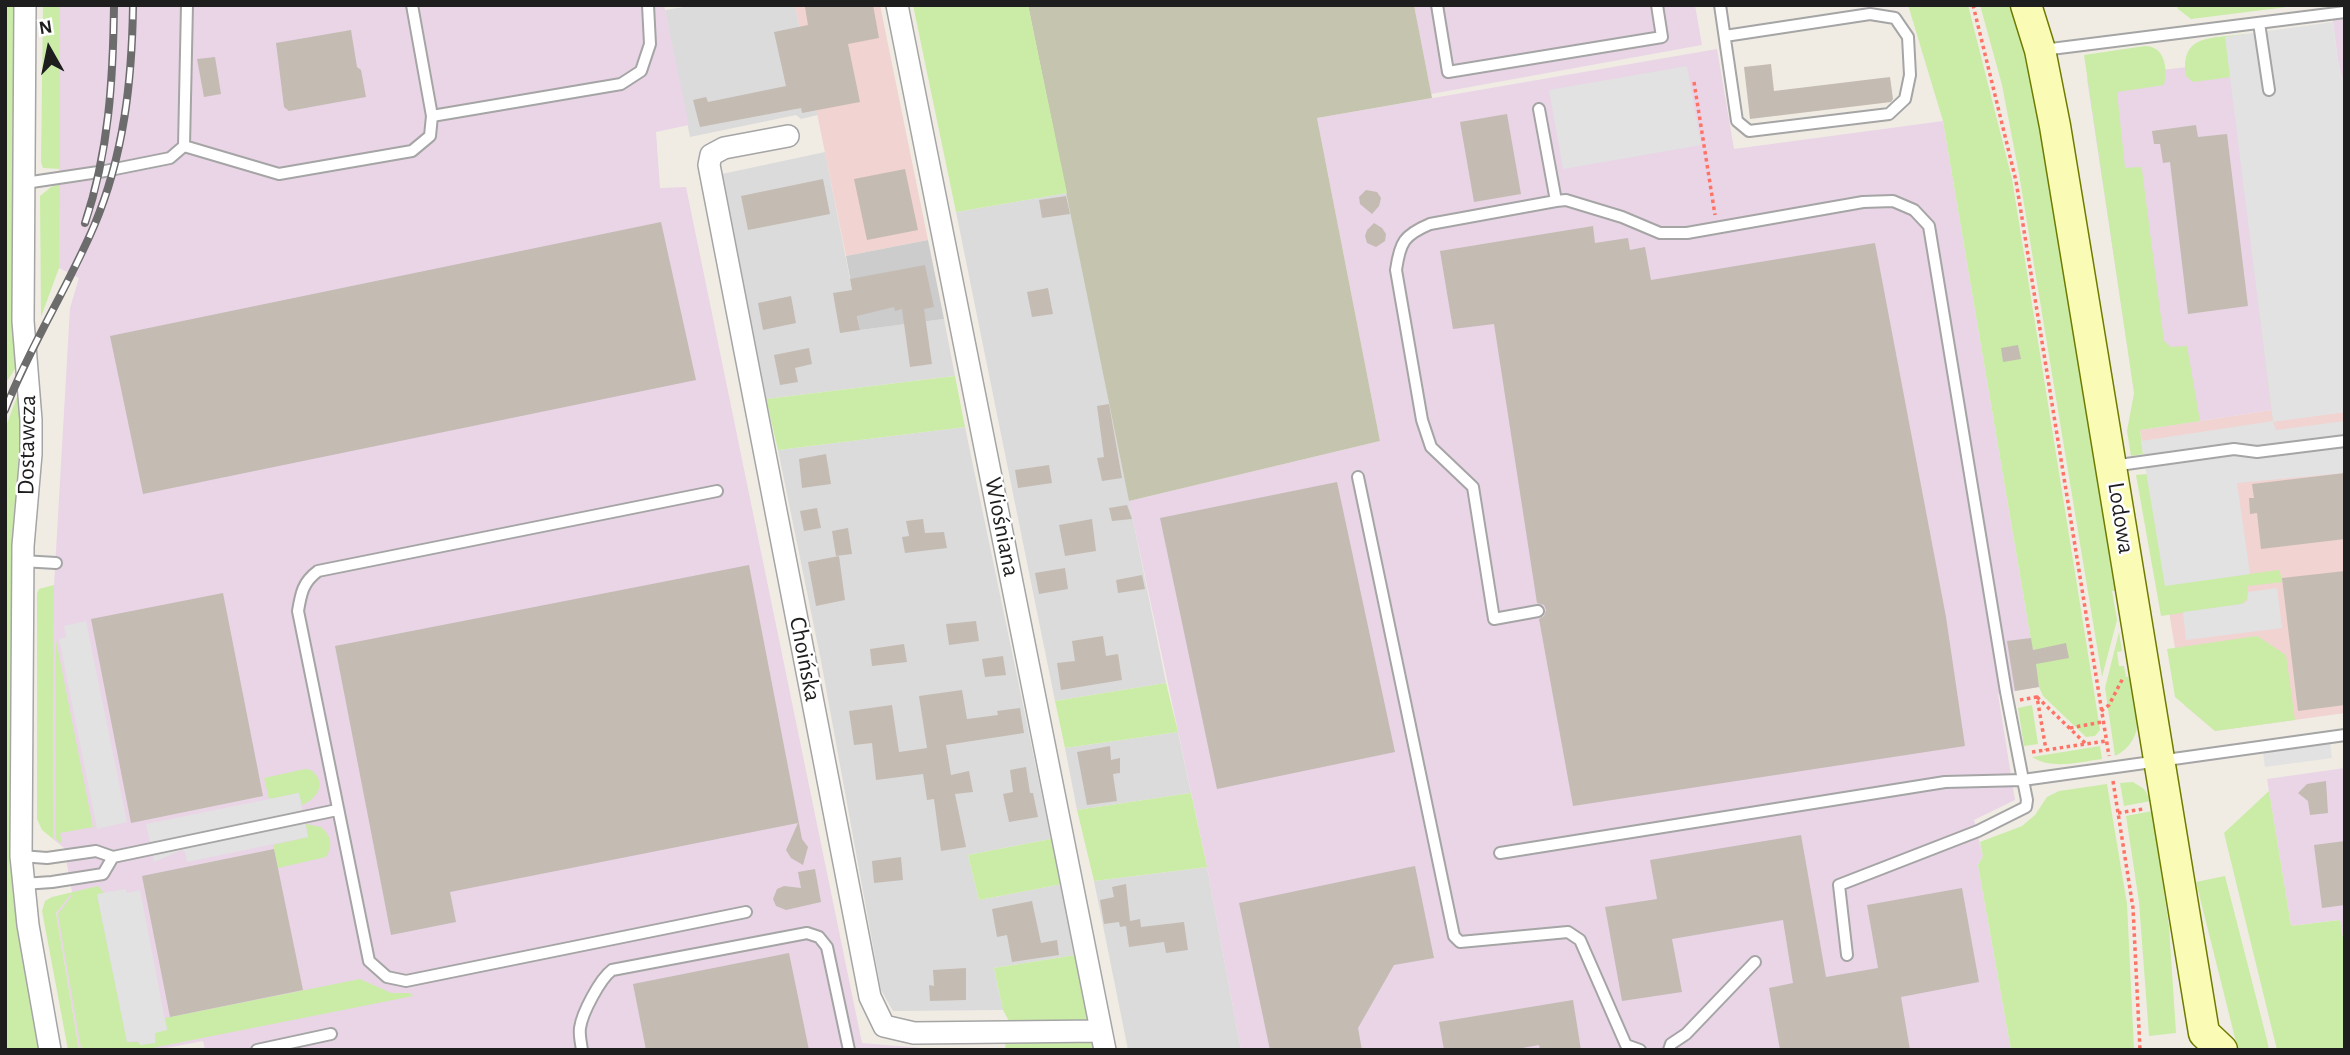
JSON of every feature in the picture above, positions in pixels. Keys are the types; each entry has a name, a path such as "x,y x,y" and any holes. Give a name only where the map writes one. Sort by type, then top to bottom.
{"street":[{"name":"Dostawcza","path":"25,5 23,321 31,420 22,561 21,856 28,925 50,1050"},
{"name":"Wiośniana","path":"898,5 1103,1040"},
{"name":"Lodowa","path":"2026,5 2040,50 2055,126 2207,1044"},
{"name":"Choińska","path":"789,136 724,148 711,155 709,165 870,997 884,1026 914,1033 1103,1040"}],"lane":[{"path":"25,183 170,158 184,146 187,5"},
{"path":"184,146 279,174 412,151 430,136 432,116 412,5"},
{"path":"432,116 621,84 641,71 650,44 648,5"},
{"path":"1437,5 1448,72 1662,37 1657,5"},
{"path":"1720,5 1737,121 1749,131 1889,114 1905,99 1910,75 1908,37 1895,18 1870,15 1725,36"},
{"path":"2040,50 2345,12"},
{"path":"2259,23 2269,90"},
{"path":"1539,108 1556,201"},
{"path":"1538,611 1494,619 1473,487 1431,447 1422,420 1396,270 1399,247 1411,232 1430,224 1566,200 1622,217 1660,233 1687,233 1863,202 1893,201 1914,210 1929,226 2008,702 2027,800 2026,807 1978,831 1839,885 1847,955"},
{"path":"2112,466 2234,449 2257,452 2345,441"},
{"path":"1358,477 1454,936 1460,942 1568,932 1580,940 1626,1045 1640,1050"},
{"path":"717,491 318,570 306,580 300,593 298,611 369,961 376,969 396,981 405,981 746,912"},
{"path":"22,561 56,563"},
{"path":"1500,853 1945,782 2023,780 2345,735"},
{"path":"21,856 47,858 96,851 113,858 337,810"},
{"path":"23,884 52,883 103,873 113,858"},
{"path":"582,1050 580,1023 603,977 612,970 807,933 819,937 827,947 849,1050"},
{"path":"1669,1050 1671,1044 1686,1034 1755,962"},
{"path":"257,1050 331,1034"}],"path":[{"path":"1973,5 2016,181 2133,908 2140,1050"},
{"path":"1694,82 1718,228"},
{"path":"2101,711 2109,705 2125,674"},
{"path":"2008,702 2037,697"},
{"path":"2037,697 2086,744"},
{"path":"2037,697 2046,750"},
{"path":"2070,728 2103,722"},
{"path":"2017,754 2106,741"}],"shaded area":[{"path":"60,5 664,5 689,125 656,132 660,188 686,187 862,1043 945,1050 205,1050 203,1041 156,1050 79,1050 56,913 72,892 64,848 53,839 54,585 70,308 79,278 59,268"},
{"path":"697,5 795,5 818,115 801,119 796,115 690,137 665,10"},
{"path":"795,5 880,5 928,240 846,256"},
{"path":"1028,5 1414,5 1432,98 1317,118 1380,441 1129,501"},
{"path":"1414,5 1695,5 1702,45 1431,94"},
{"path":"2331,5 2345,5 2345,89 2338,61"},
{"path":"2333,22 2345,89 2345,412 2273,422 2276,430 2345,421 2345,473 2237,483 2250,574 2165,586 2141,441 2273,421 2225,37"},
{"path":"1717,49 1734,149 1943,121 2039,687 1998,694 2015,800 1974,820 1983,856 1978,865 2011,1050 1241,1050 1207,867 1129,501 1380,441 1317,118"},
{"path":"2229,62 2272,410 2140,430 2087,79"},
{"path":"1687,66 1701,145 1563,169 1549,90"},
{"path":"825,152 860,330 944,319 955,376 766,399 722,174"},
{"path":"1067,193 1166,683 1055,701 956,212"},
{"path":"928,240 944,319 860,330 846,256"},
{"path":"2272,410 2274,421 2345,412 2345,713 2215,731 2184,705 2140,430"},
{"path":"965,427 1051,839 968,855 979,900 1062,884 1076,955 994,968 1003,1010 893,1011 881,990 821,661 778,450"},
{"path":"2277,588 2282,628 2186,640 2183,612 2242,604 2247,601 2248,592"},
{"path":"86,621 127,822 97,829 59,639 66,637 64,626"},
{"path":"1178,732 1191,793 1077,810 1065,748"},
{"path":"2330,743 2332,758 2265,767 2263,752"},
{"path":"2345,768 2345,952 2340,920 2291,926 2267,779"},
{"path":"299,793 308,837 187,862 182,850 154,862 146,824"},
{"path":"1207,867 1241,1050 1128,1050 1094,881"},
{"path":"125,889 127,893 140,890 167,1030 155,1033 155,1043 140,1045 138,1041 127,1042 97,894"}],"green space":[{"path":"5,5 16,5 15,369 5,384"},
{"path":"43,5 60,5 60,169 43,168 41,162"},
{"path":"913,5 1028,5 1067,193 956,212"},
{"path":"1908,5 1968,5 2012,179 2100,730 2095,736 2086,737 2043,696 2039,687 1943,121"},
{"path":"1980,5 2013,5 2041,129 2118,591 2112,591 2117,620 2102,677 2019,174 2002,85"},
{"path":"2176,5 2303,5 2191,19"},
{"path":"2244,34 2247,36 2273,421 2231,77 2193,82 2186,76 2185,62 2193,45 2210,38"},
{"path":"2152,47 2161,54 2165,79 2164,85 2117,92 2125,168 2141,167 2142,170 2164,341 2171,347 2187,346 2200,421 2140,430 2143,454 2131,456 2127,431 2134,393 2084,55"},
{"path":"60,184 59,268 41,317 40,196"},
{"path":"955,376 965,427 778,450 766,399"},
{"path":"18,394 21,427 13,526 10,831 13,897 40,1050 5,1050 5,429"},
{"path":"2147,474 2166,585 2279,570 2283,582 2247,586 2248,598 2242,604 2161,616 2136,475"},
{"path":"54,585 53,839 42,830 37,819 37,593 39,589"},
{"path":"2119,632 2122,651 2117,652 2119,666 2124,666 2126,677 2133,676 2138,721 2132,741 2115,756 2105,688"},
{"path":"2257,636 2286,655 2295,720 2215,731 2175,697 2167,649"},
{"path":"56,640 93,827 60,833 62,844 56,839"},
{"path":"1166,683 1178,732 1065,748 1055,701"},
{"path":"2032,705 2038,744 2024,746 2018,708"},
{"path":"2100,746 2102,759 2057,764 2032,757"},
{"path":"311,770 319,780 319,790 312,799 302,805 299,793 269,799 264,778"},
{"path":"2133,782 2144,789 2151,801 2124,806 2120,783"},
{"path":"2107,784 2127,904 2134,1050 2011,1050 1978,865 1983,856 1980,842 2022,826 2035,815 2047,797 2059,791"},
{"path":"2269,791 2291,926 2340,920 2345,952 2345,1050 2277,1050 2224,833"},
{"path":"1191,793 1207,867 1094,881 1077,810"},
{"path":"2152,811 2169,926 2176,1033 2149,1036 2139,902 2126,816"},
{"path":"306,824 321,827 327,834 330,849 326,857 278,868 273,845 308,837"},
{"path":"1051,839 1062,884 979,900 968,855"},
{"path":"2225,876 2269,1050 2238,1050 2196,882"},
{"path":"98,886 104,893 97,895 127,1042 139,1042 156,1032 167,1030 165,1018 360,979 391,993 410,993 413,996 142,1050 84,1050 81,1048 58,914 71,894 56,913 79,1050 68,1050 42,911 45,901 52,897"},
{"path":"1076,955 1090,1019 1081,1025 1011,1025 1003,1010 994,968"},
{"path":"1093,1040 1095,1050 1006,1050 1005,1044"}],"building":[{"path":"873,5 879,38 848,44 860,102 802,113 801,108 700,127 693,100 706,97 708,102 786,86 774,32 808,25 805,7"},
{"path":"351,30 357,67 361,70 366,97 289,111 284,107 276,43"},
{"path":"215,57 221,94 204,97 197,59"},
{"path":"1771,64 1774,91 1890,77 1893,99 1891,102 1750,119 1744,67"},
{"path":"1507,114 1521,194 1474,202 1460,122"},
{"path":"2196,125 2198,137 2227,134 2248,306 2188,314 2170,162 2163,163 2160,144 2154,144 2152,131"},
{"path":"905,169 918,230 867,240 854,179"},
{"path":"823,179 830,214 748,230 741,196"},
{"path":"1366,190 1377,192 1381,198 1379,206 1372,214 1360,204 1359,197"},
{"path":"1066,196 1070,214 1042,218 1039,200"},
{"path":"661,222 696,380 143,494 110,336"},
{"path":"1374,223 1386,234 1385,241 1376,247 1367,243 1365,236"},
{"path":"1593,226 1595,243 1628,238 1630,250 1645,247 1651,280 1875,243 1946,617 1965,746 1573,806 1539,619 1544,616 1546,610 1544,605 1537,603 1494,324 1453,329 1440,251"},
{"path":"925,265 934,307 924,309 932,364 910,367 902,309 895,311 894,307 857,316 860,330 840,333 833,293 852,290 850,279"},
{"path":"1048,288 1053,314 1032,317 1027,292"},
{"path":"791,296 796,323 763,330 758,303"},
{"path":"2018,345 2021,359 2003,362 2001,348"},
{"path":"809,348 812,364 795,368 798,382 780,385 774,355"},
{"path":"1109,404 1122,478 1102,481 1097,458 1104,457 1097,406"},
{"path":"826,454 831,484 802,488 799,459"},
{"path":"1049,465 1052,483 1018,488 1015,470"},
{"path":"2345,473 2345,539 2261,549 2257,513 2250,514 2249,498 2254,498 2252,484"},
{"path":"1337,482 1395,752 1217,789 1160,518"},
{"path":"1127,505 1132,519 1112,521 1109,508"},
{"path":"817,508 821,528 804,531 800,511"},
{"path":"923,519 925,533 944,532 947,548 905,553 902,537 909,536 906,521"},
{"path":"1092,519 1096,551 1065,556 1059,525"},
{"path":"848,528 852,554 836,556 832,531"},
{"path":"839,556 845,600 816,606 808,562"},
{"path":"749,565 802,839 808,847 803,865 791,858 786,850 798,823 450,892 456,922 391,935 335,646"},
{"path":"1065,568 1068,589 1039,594 1035,573"},
{"path":"2345,571 2345,705 2298,711 2282,578"},
{"path":"1142,575 1145,589 1118,593 1116,580"},
{"path":"223,593 263,796 131,823 91,619"},
{"path":"976,621 979,641 949,645 946,624"},
{"path":"1103,636 1106,656 1118,654 1122,680 1061,690 1057,663 1075,661 1072,641"},
{"path":"2031,638 2033,650 2066,643 2069,658 2036,664 2039,687 2015,691 2007,641"},
{"path":"904,644 907,662 872,666 870,649"},
{"path":"1003,656 1006,675 985,677 982,659"},
{"path":"962,690 967,719 998,715 997,711 1020,708 1024,733 946,745 951,775 969,771 973,792 955,794 966,847 941,851 934,799 927,800 923,774 876,780 872,743 854,745 849,711 892,705 899,752 927,748 919,696"},
{"path":"1110,746 1111,760 1120,758 1120,773 1113,774 1117,801 1087,805 1077,752"},
{"path":"1026,767 1030,793 1033,793 1038,817 1009,822 1003,794 1013,792 1010,770"},
{"path":"2326,781 2328,813 2310,815 2308,801 2298,793 2307,784"},
{"path":"1801,835 1826,977 1878,968 1867,905 1962,888 1979,982 1901,997 1910,1050 1780,1050 1769,988 1793,983 1783,920 1672,939 1682,992 1622,1001 1605,907 1657,899 1650,860"},
{"path":"2345,841 2345,905 2322,908 2314,845"},
{"path":"274,849 303,990 170,1017 142,876"},
{"path":"901,857 903,880 874,883 872,861"},
{"path":"1415,866 1434,958 1394,965 1358,1028 1362,1050 1270,1050 1239,903"},
{"path":"815,869 821,902 786,910 776,906 773,899 777,889 784,886 801,888 798,872"},
{"path":"1126,884 1130,921 1140,919 1141,927 1184,922 1188,950 1166,953 1164,942 1129,947 1126,926 1120,927 1119,922 1104,924 1100,900 1114,897 1112,887"},
{"path":"1032,901 1041,943 1057,940 1059,955 1012,962 1007,935 997,937 992,909"},
{"path":"789,953 809,1050 646,1050 633,984"},
{"path":"966,968 966,1000 930,1001 929,985 934,986 933,970"},
{"path":"1573,1000 1581,1050 1540,1050 1539,1045 1511,1050 1444,1050 1439,1022"}],"railway":[{"path":"85,223 100,169 108,115 114,5"},
{"path":"5,410 94,226 113,172 128,90 133,5"}]}
